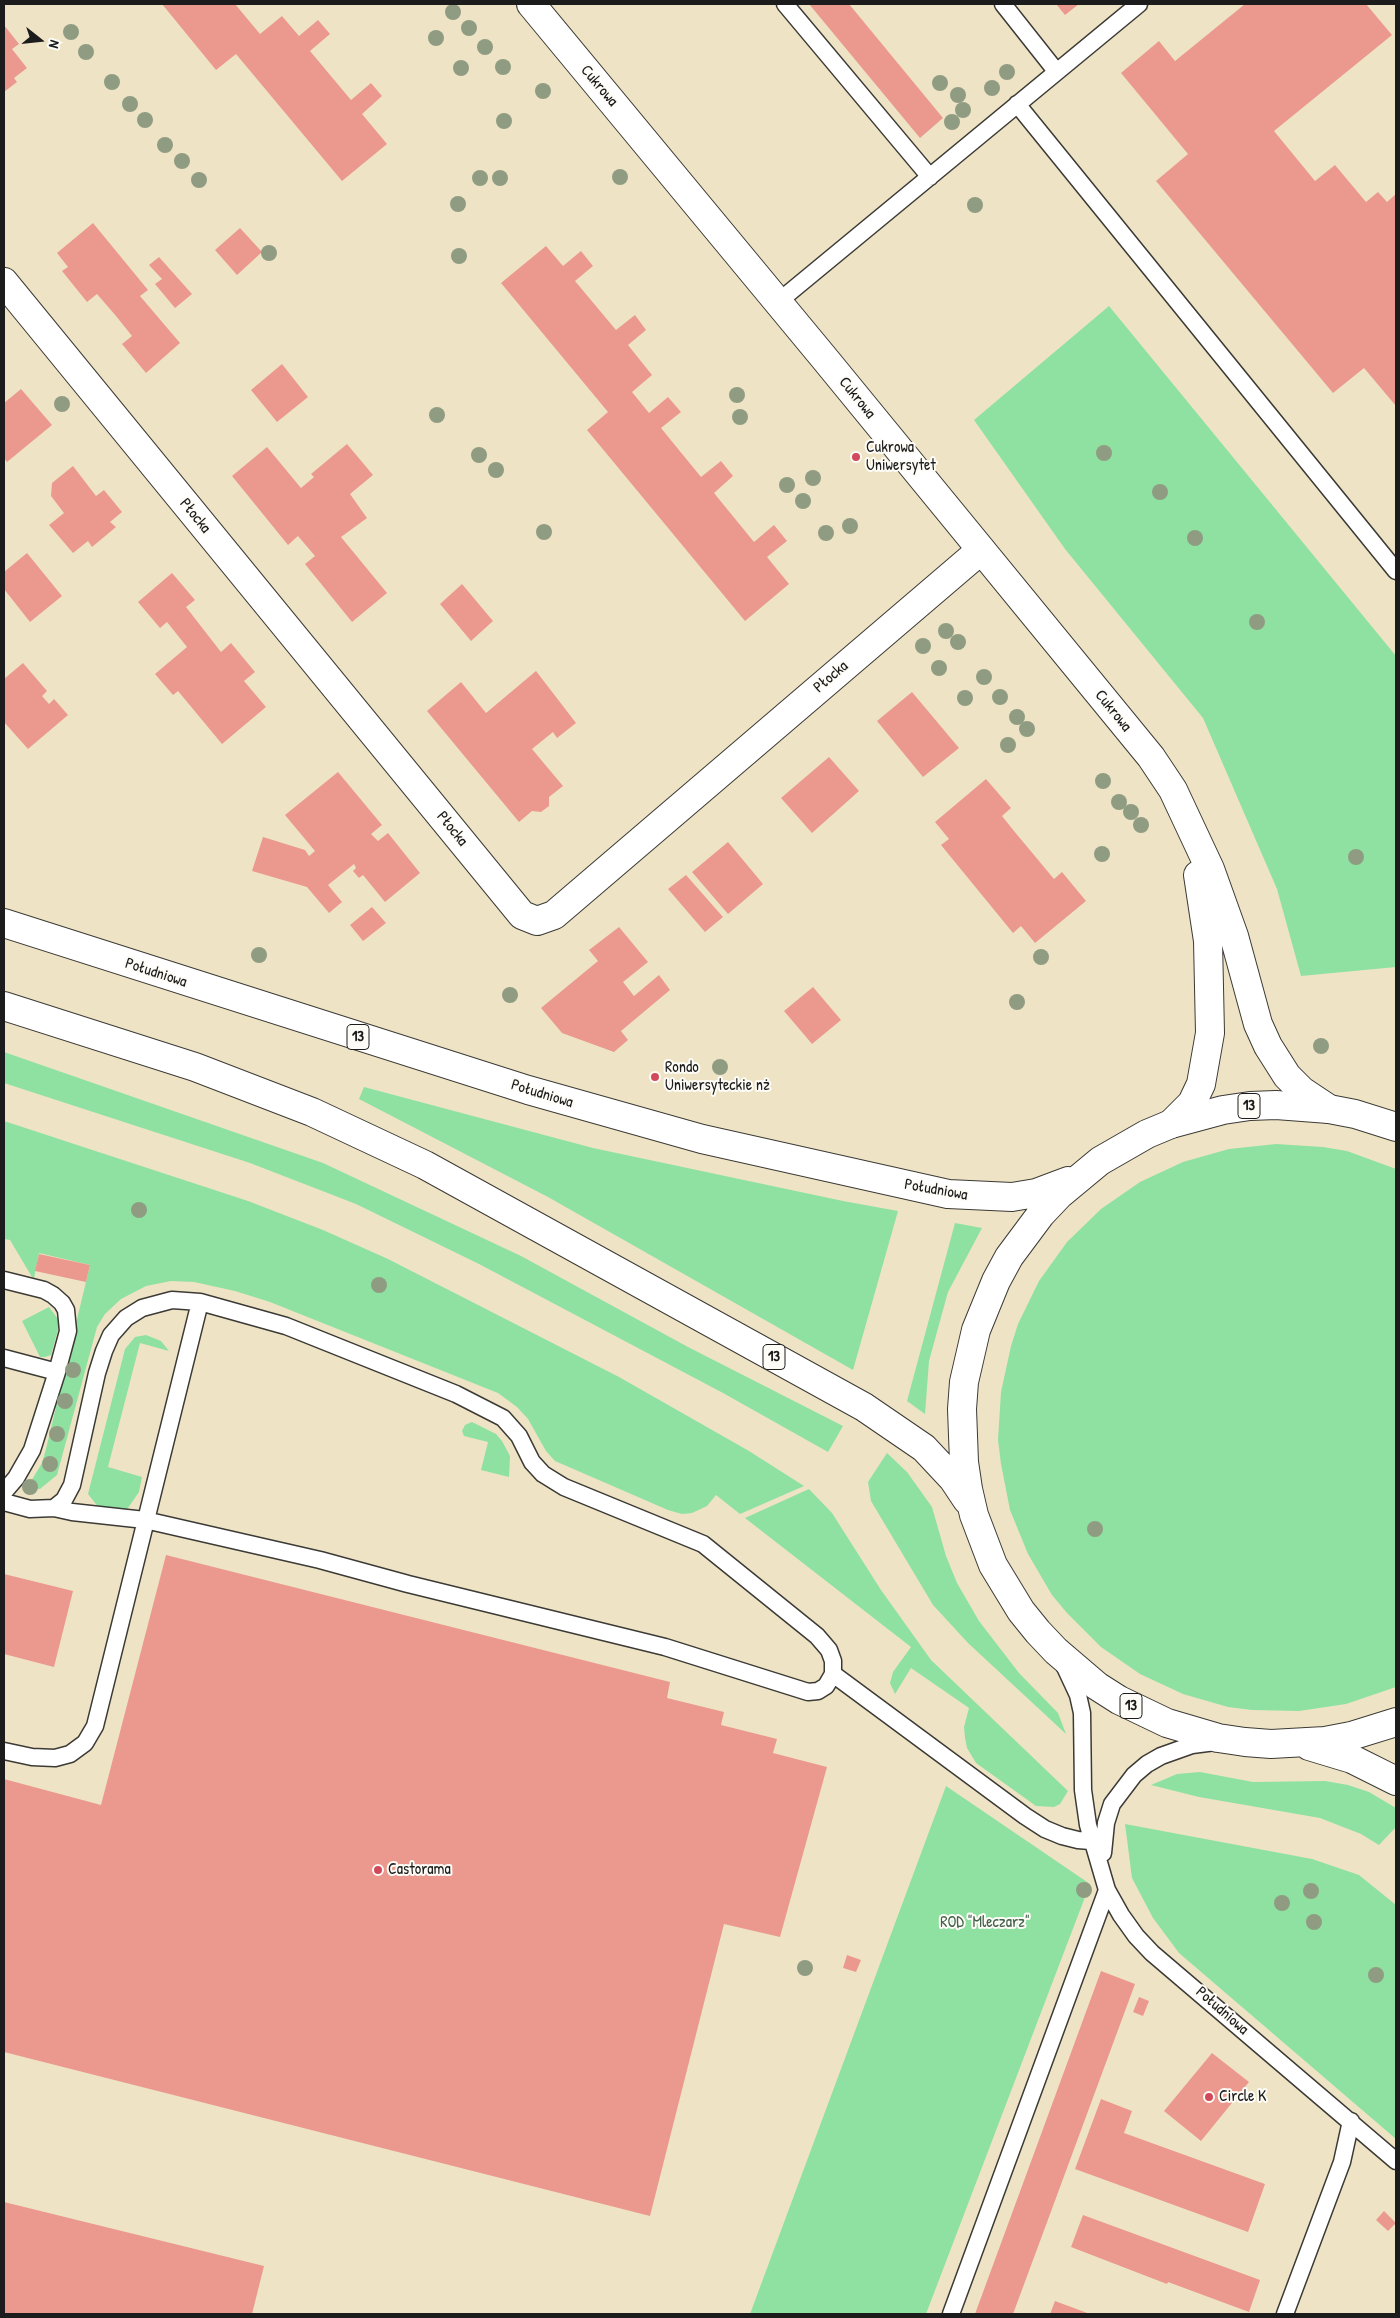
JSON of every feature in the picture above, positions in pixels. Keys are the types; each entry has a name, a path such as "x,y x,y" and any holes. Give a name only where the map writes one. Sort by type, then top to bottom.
{"main road":[{"name":"Cukrowa","path":"531,4 778,302 1150,757 1173,790 1210,869 1234,936 1258,1024 1268,1046 1287,1076 1302,1091 1329,1109"},
{"name":"Płocka","path":"4,282 522,915 537,921 554,915 981,550"},
{"name":"Cukrowa","path":"1171,1124 1192,1103 1201,1084 1210,1033 1208,941 1190,824"},
{"name":"Południowa","path":"8,925 528,1090 702,1139 818,1167 948,1194 978,1197 1012,1197 1036,1193 1079,1177"},
{"name":"13","path":"4,1006 195,1067 312,1112 425,1165 488,1198 845,1396 924,1448 947,1472 964,1494 990,1556 1006,1588 1021,1611 1056,1652 1097,1686 1142,1713 1192,1732 1245,1742 1298,1744 1352,1759 1396,1781"},
{"path":"4,1020 123,1044"},
{"name":"13","path":"1079,1177 1123,1147 1171,1124 1223,1110 1276,1105 1329,1109 1356,1114 1396,1127"},
{"path":"974,1515 964,1462 962,1409 964,1382 976,1330 996,1280 1009,1257 1041,1214 1079,1177"},
{"path":"1298,1744 1351,1736 1396,1722"}],"lane":[{"path":"785,4 930,177"},
{"path":"1003,4 1056,72"},
{"path":"778,302 1138,4"},
{"path":"1017,104 1396,571"},
{"path":"4,1280 44,1290 62,1303 68,1319 68,1331 57,1372 32,1450 16,1478 4,1492"},
{"path":"4,1502 30,1509 59,1504 72,1512 145,1520 320,1560 408,1584 665,1647 808,1692 818,1691 826,1686 833,1674 833,1661 829,1650 817,1636 703,1544 564,1487 543,1474 532,1462 519,1436 504,1418 456,1394 286,1326 200,1302 172,1300 142,1308 126,1318 112,1335 102,1358 72,1485 59,1504"},
{"path":"4,1751 32,1757 55,1758 70,1754 85,1743 95,1726 200,1302"},
{"path":"4,1358 57,1372"},
{"name":"Południowa","path":"1056,1652 1071,1676 1078,1695 1082,1713 1083,1790 1098,1842 1107,1890 1126,1922 1152,1953 1396,2161"},
{"path":"833,1674 1045,1829 1062,1836 1098,1842"},
{"name":"Południowa","path":"1098,1842 1112,1804 1128,1782 1147,1764 1162,1756 1192,1745 1210,1742 1245,1742"},
{"path":"951,2314 1107,1890"},
{"path":"1285,2314 1342,2162 1351,2121"}],"green space":[{"path":"1109,306 1396,656 1396,967 1301,976 1277,889 1203,718 1065,549 974,420"},
{"path":"4,1052 323,1163 521,1256 688,1347 843,1426 828,1452 723,1393 479,1264 356,1204 250,1163 4,1083"},
{"path":"364,1087 593,1148 898,1211 853,1370 548,1197 359,1099"},
{"path":"4,1121 248,1201 323,1230 388,1259 619,1377 749,1451 804,1486 740,1514 716,1495 707,1506 692,1513 682,1514 668,1510 555,1461 546,1451 528,1419 517,1407 498,1393 270,1302 235,1291 194,1282 171,1281 146,1286 121,1299 105,1314 97,1327 57,1475 40,1489 27,1488 42,1463 46,1449 90,1265 39,1253 34,1278 10,1240 4,1239"},
{"path":"1276,1144 1323,1147 1347,1151 1396,1169 1396,1687 1346,1704 1299,1711 1252,1710 1228,1707 1183,1694 1140,1674 1101,1647 1052,1595 1028,1554 1010,1510 998,1440 1001,1392 1018,1324 1039,1281 1067,1242 1101,1209 1140,1182 1183,1162 1229,1149"},
{"path":"955,1223 982,1228 948,1292 929,1361 925,1414 907,1401"},
{"path":"49,1307 58,1319 59,1326 51,1355 40,1357 22,1321"},
{"path":"146,1335 161,1341 169,1351 140,1343 108,1467 142,1477 139,1492 128,1508 121,1511 99,1508 88,1494 125,1349 135,1337"},
{"path":"472,1422 496,1434 502,1441 510,1456 509,1477 481,1470 488,1442 464,1436 462,1431 465,1425"},
{"path":"887,1453 907,1472 932,1507 946,1556 957,1583 979,1621 1019,1673 1058,1713 1066,1734 968,1643 933,1605 871,1501 868,1482"},
{"path":"809,1489 832,1513 881,1590 931,1660 1068,1791 1060,1804 1054,1807 1036,1806 976,1763 967,1748 965,1738 964,1727 969,1708 911,1668 895,1694 890,1683 893,1672 911,1647 745,1518"},
{"path":"1200,1772 1253,1782 1325,1781 1348,1785 1369,1792 1396,1808 1396,1827 1379,1845 1361,1834 1320,1818 1199,1797 1151,1785 1177,1774"},
{"name":"ROD \"Mleczarz\"","path":"946,1786 1090,1884 926,2314 750,2314"},
{"path":"1125,1824 1312,1859 1359,1875 1396,1905 1396,2139 1179,1953 1153,1918 1132,1878"}],"building":[{"path":"162,4 235,4 260,34 282,16 299,36 318,20 330,34 310,51 351,100 371,83 382,96 362,114 387,144 342,181 236,54 216,70"},
{"path":"809,4 849,4 943,118 920,138"},
{"path":"1056,4 1079,4 1065,15"},
{"path":"1245,4 1366,4 1392,35 1274,131 1315,181 1335,165 1366,202 1378,192 1387,202 1396,194 1396,406 1364,368 1333,393 1156,181 1188,154 1121,73 1159,41 1175,61"},
{"path":"4,25 19,44 12,49 27,68 14,78 17,82 4,92"},
{"path":"93,223 148,290 140,296 180,343 146,373 122,344 132,336 116,316 97,294 87,302 62,271 68,267 57,253"},
{"path":"240,228 262,252 237,275 215,250"},
{"path":"546,246 563,266 581,251 593,266 575,281 616,330 635,315 646,330 628,345 652,375 632,392 649,413 668,397 681,412 661,428 701,477 721,461 733,476 714,493 754,542 774,525 787,541 767,557 789,584 745,621 587,430 608,412 501,283"},
{"path":"159,257 192,294 175,308 155,284 162,279 149,265"},
{"path":"282,364 308,397 277,422 251,390"},
{"path":"21,389 52,425 7,462 4,458 4,403"},
{"path":"347,444 373,475 350,494 367,518 341,537 387,593 352,622 305,564 315,556 298,536 288,545 232,476 267,447 301,488 314,477 311,474"},
{"path":"73,466 96,496 104,490 122,512 110,522 116,527 92,547 88,541 73,553 49,525 64,513 51,496 52,483"},
{"path":"27,553 62,596 30,622 4,589 4,572"},
{"path":"172,573 195,600 186,607 221,652 231,643 255,672 244,681 266,707 222,744 178,691 173,695 155,674 187,647 167,622 160,628 138,602"},
{"path":"462,584 493,621 471,641 440,604"},
{"path":"23,663 47,691 42,696 49,704 54,699 68,715 28,749 4,722 4,679"},
{"path":"536,671 576,723 557,738 553,732 532,749 563,786 549,797 549,806 541,812 532,811 519,822 427,711 461,682 486,713"},
{"path":"912,692 959,748 923,777 877,721"},
{"path":"829,757 859,791 812,833 781,798"},
{"path":"338,772 382,825 371,834 378,841 388,833 420,873 385,902 363,875 359,878 353,871 356,868 354,864 328,885 342,902 329,913 307,887 252,871 263,837 305,850 309,856 315,851 285,815"},
{"path":"986,779 1011,808 1002,816 1014,831 1054,879 1062,872 1086,901 1035,943 1021,926 1013,933 941,845 949,839 935,822"},
{"path":"728,842 763,884 728,914 692,872"},
{"path":"686,875 723,917 705,932 668,889"},
{"path":"372,907 386,923 363,941 350,925"},
{"path":"619,927 648,962 623,982 634,996 659,975 670,990 621,1031 628,1040 614,1052 562,1033 541,1008 598,961 589,950"},
{"path":"813,987 841,1020 812,1044 784,1011"},
{"path":"39,1254 90,1265 86,1282 35,1271"},
{"path":"166,1555 670,1682 667,1698 724,1712 721,1725 777,1739 773,1753 827,1767 780,1937 724,1924 650,2216 4,2052 4,1779 101,1805"},
{"path":"4,1574 73,1591 54,1667 4,1654"},
{"path":"847,1955 861,1960 856,1972 843,1968"},
{"path":"1101,1971 1135,1984 1013,2314 975,2314"},
{"path":"1139,1997 1149,2001 1143,2016 1133,2012"},
{"path":"1212,2053 1249,2082 1201,2141 1164,2111"},
{"path":"1101,2099 1132,2111 1124,2133 1265,2184 1248,2232 1075,2169"},
{"path":"4,2202 264,2266 252,2314 4,2314"},
{"path":"1384,2211 1396,2223 1388,2231 1376,2220"},
{"path":"1083,2215 1260,2280 1249,2312 1168,2282 1167,2284 1071,2247"},
{"path":"1055,2301 1090,2314 1050,2314"}],"place":[{"name":"Cukrowa Uniwersytet","path":"856,457"},
{"name":"Rondo Uniwersyteckie nż","path":"655,1077"},
{"name":"Castorama","path":"378,1870"},
{"name":"Circle K","path":"1209,2097"}]}
